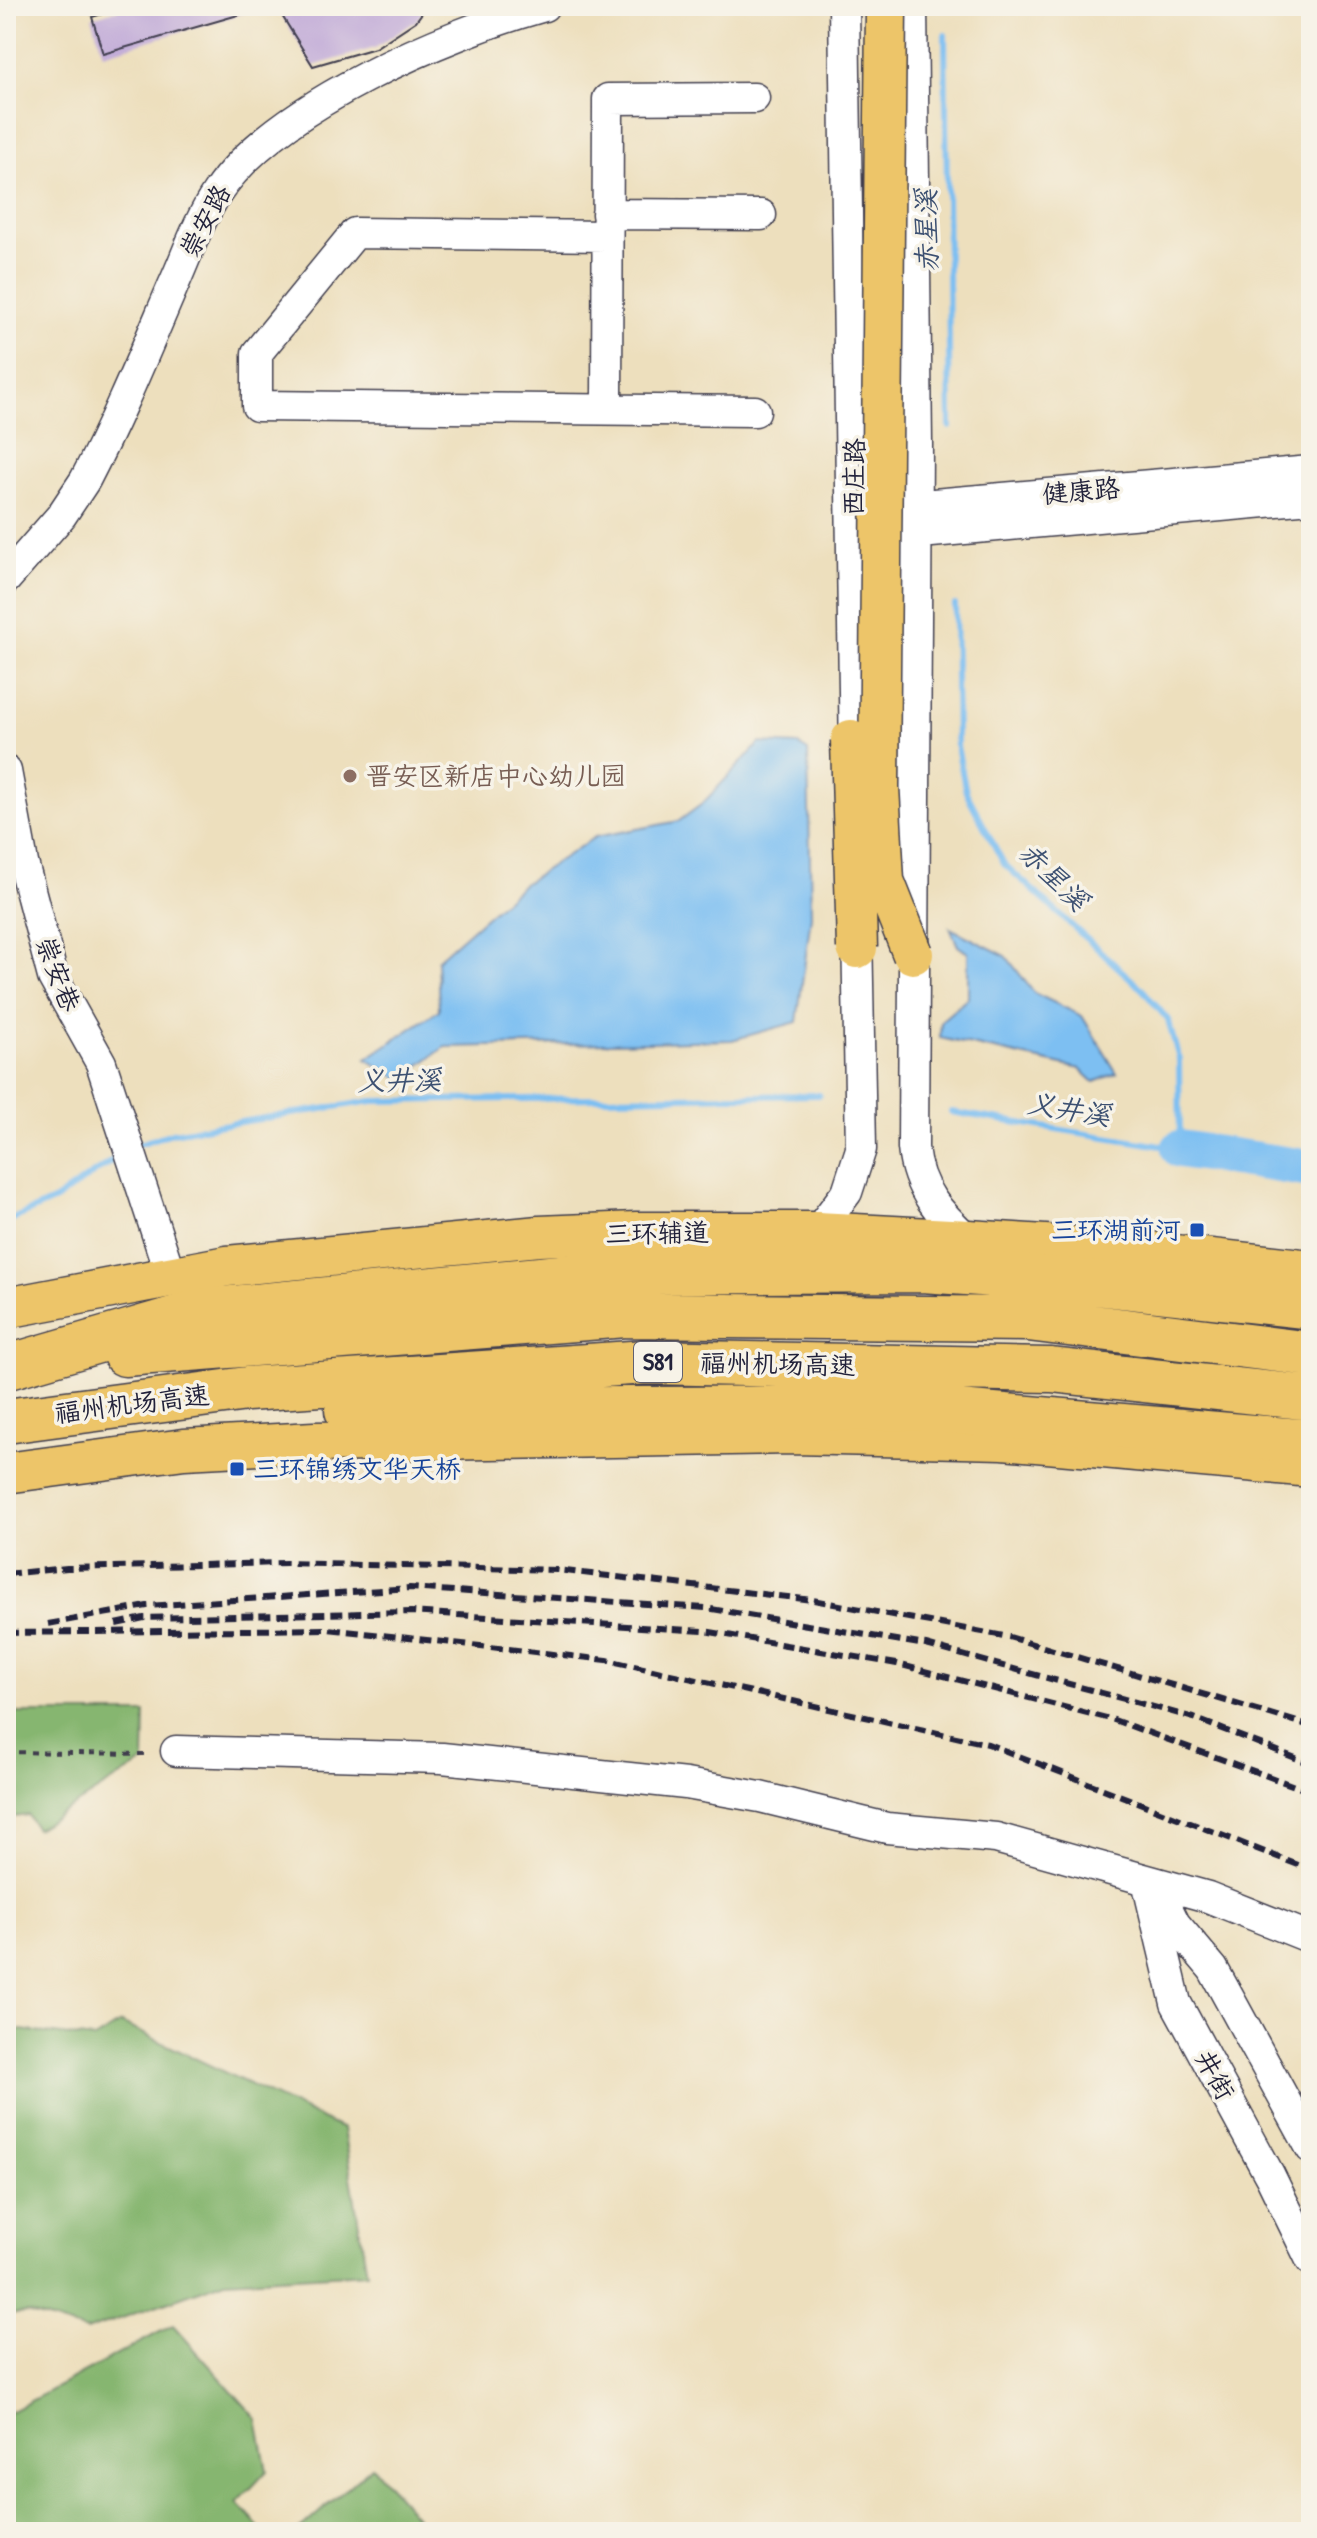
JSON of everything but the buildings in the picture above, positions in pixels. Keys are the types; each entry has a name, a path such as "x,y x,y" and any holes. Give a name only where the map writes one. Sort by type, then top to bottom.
{"highway":[{"path":"7,1367 201,1311 614,1272 922,1270 1067,1280 1311,1307"},
{"name":"福州机场高速","path":"7,1367 180,1348 626,1315 1028,1319 1311,1354"},
{"name":"福州机场高速","path":"19,1418 247,1389 646,1362 1051,1370 1311,1398"},
{"path":"19,1418 330,1410 912,1408 1265,1435 1311,1442"}],"main road":[{"name":"西庄路","path":"857,948 851,771 858,6"},
{"path":"886,6 879,787 884,881 913,954"},
{"name":"三环辅道","path":"6,1308 227,1266 539,1236 636,1232 817,1232 969,1240 1139,1251 1311,1270"},
{"path":"6,1473 184,1449 314,1442 780,1434 1003,1439 1311,1467"}],"street":[{"path":"817,1232 855,1175 861,1149 844,6"},
{"path":"912,6 916,520 914,1163 926,1193 948,1222 969,1240"},
{"name":"崇安路","path":"6,579 61,516 85,480 203,217 229,176 268,140 335,95 469,31 532,8"},
{"path":"607,409 608,99 754,98"},
{"path":"755,411 257,406 257,353 355,233 607,225 761,215"},
{"name":"健康路","path":"916,520 1311,471"},
{"name":"健康路","path":"852,525 1311,498"},
{"name":"崇安巷","path":"6,771 23,863 53,977 70,1013 96,1051 171,1277"},
{"path":"176,1751 442,1758 686,1784 760,1797 887,1828 996,1838 1239,1908 1311,1938"},
{"name":"井街","path":"1152,1882 1169,1914 1213,1969 1311,2148"},
{"name":"井街","path":"1152,1882 1176,2003 1270,2176 1311,2260"}],"path":[{"path":"6,1752 144,1754"}],"green space":[{"path":"6,1713 145,1713 144,1762 36,1829 28,1815 6,1818"},
{"path":"121,2023 343,2129 367,2273 225,2281 86,2331 27,2313 6,2315 6,2033 13,2029 94,2039"},
{"path":"173,2325 257,2419 267,2471 237,2503 264,2532 6,2532 6,2414"},
{"path":"372,2466 429,2532 297,2532"}],"water":[{"path":"760,743 798,745 808,751 811,916 797,1022 732,1040 445,1047 400,1079 366,1059 439,1010 437,960 522,885 595,837 679,821 702,804"},
{"path":"950,928 1006,956 1034,993 1082,1016 1117,1073 1094,1082 1080,1069 940,1038 941,1021 968,998 968,953 958,946"}],"waterway":[{"name":"赤星溪","path":"945,35 950,427"},
{"name":"赤星溪","path":"951,1112 1180,1149 1179,1059 1168,1020 1143,990 1004,864 966,792 957,746 955,605"},
{"name":"义井溪","path":"136,1145 172,1133 372,1101 819,1095"},
{"path":"1180,1149 1311,1169"},
{"name":"义井溪","path":"6,1222 55,1200 123,1153"}],"railway":[{"path":"6,1574 67,1568 286,1563 557,1570 813,1600 1009,1637 1311,1726"},
{"path":"48,1624 147,1606 410,1588 706,1608 926,1645 1194,1718 1311,1764"},
{"path":"116,1624 144,1618 411,1612 704,1631 897,1664 1114,1720 1311,1792"},
{"path":"6,1633 328,1629 607,1660 988,1744 1311,1870"}],"place":[{"name":"晋安区新店中心幼儿园","path":"350,776"},
{"name":"三环湖前河","path":"1197,1230"},
{"name":"三环锦绣文华天桥","path":"237,1469"}]}
